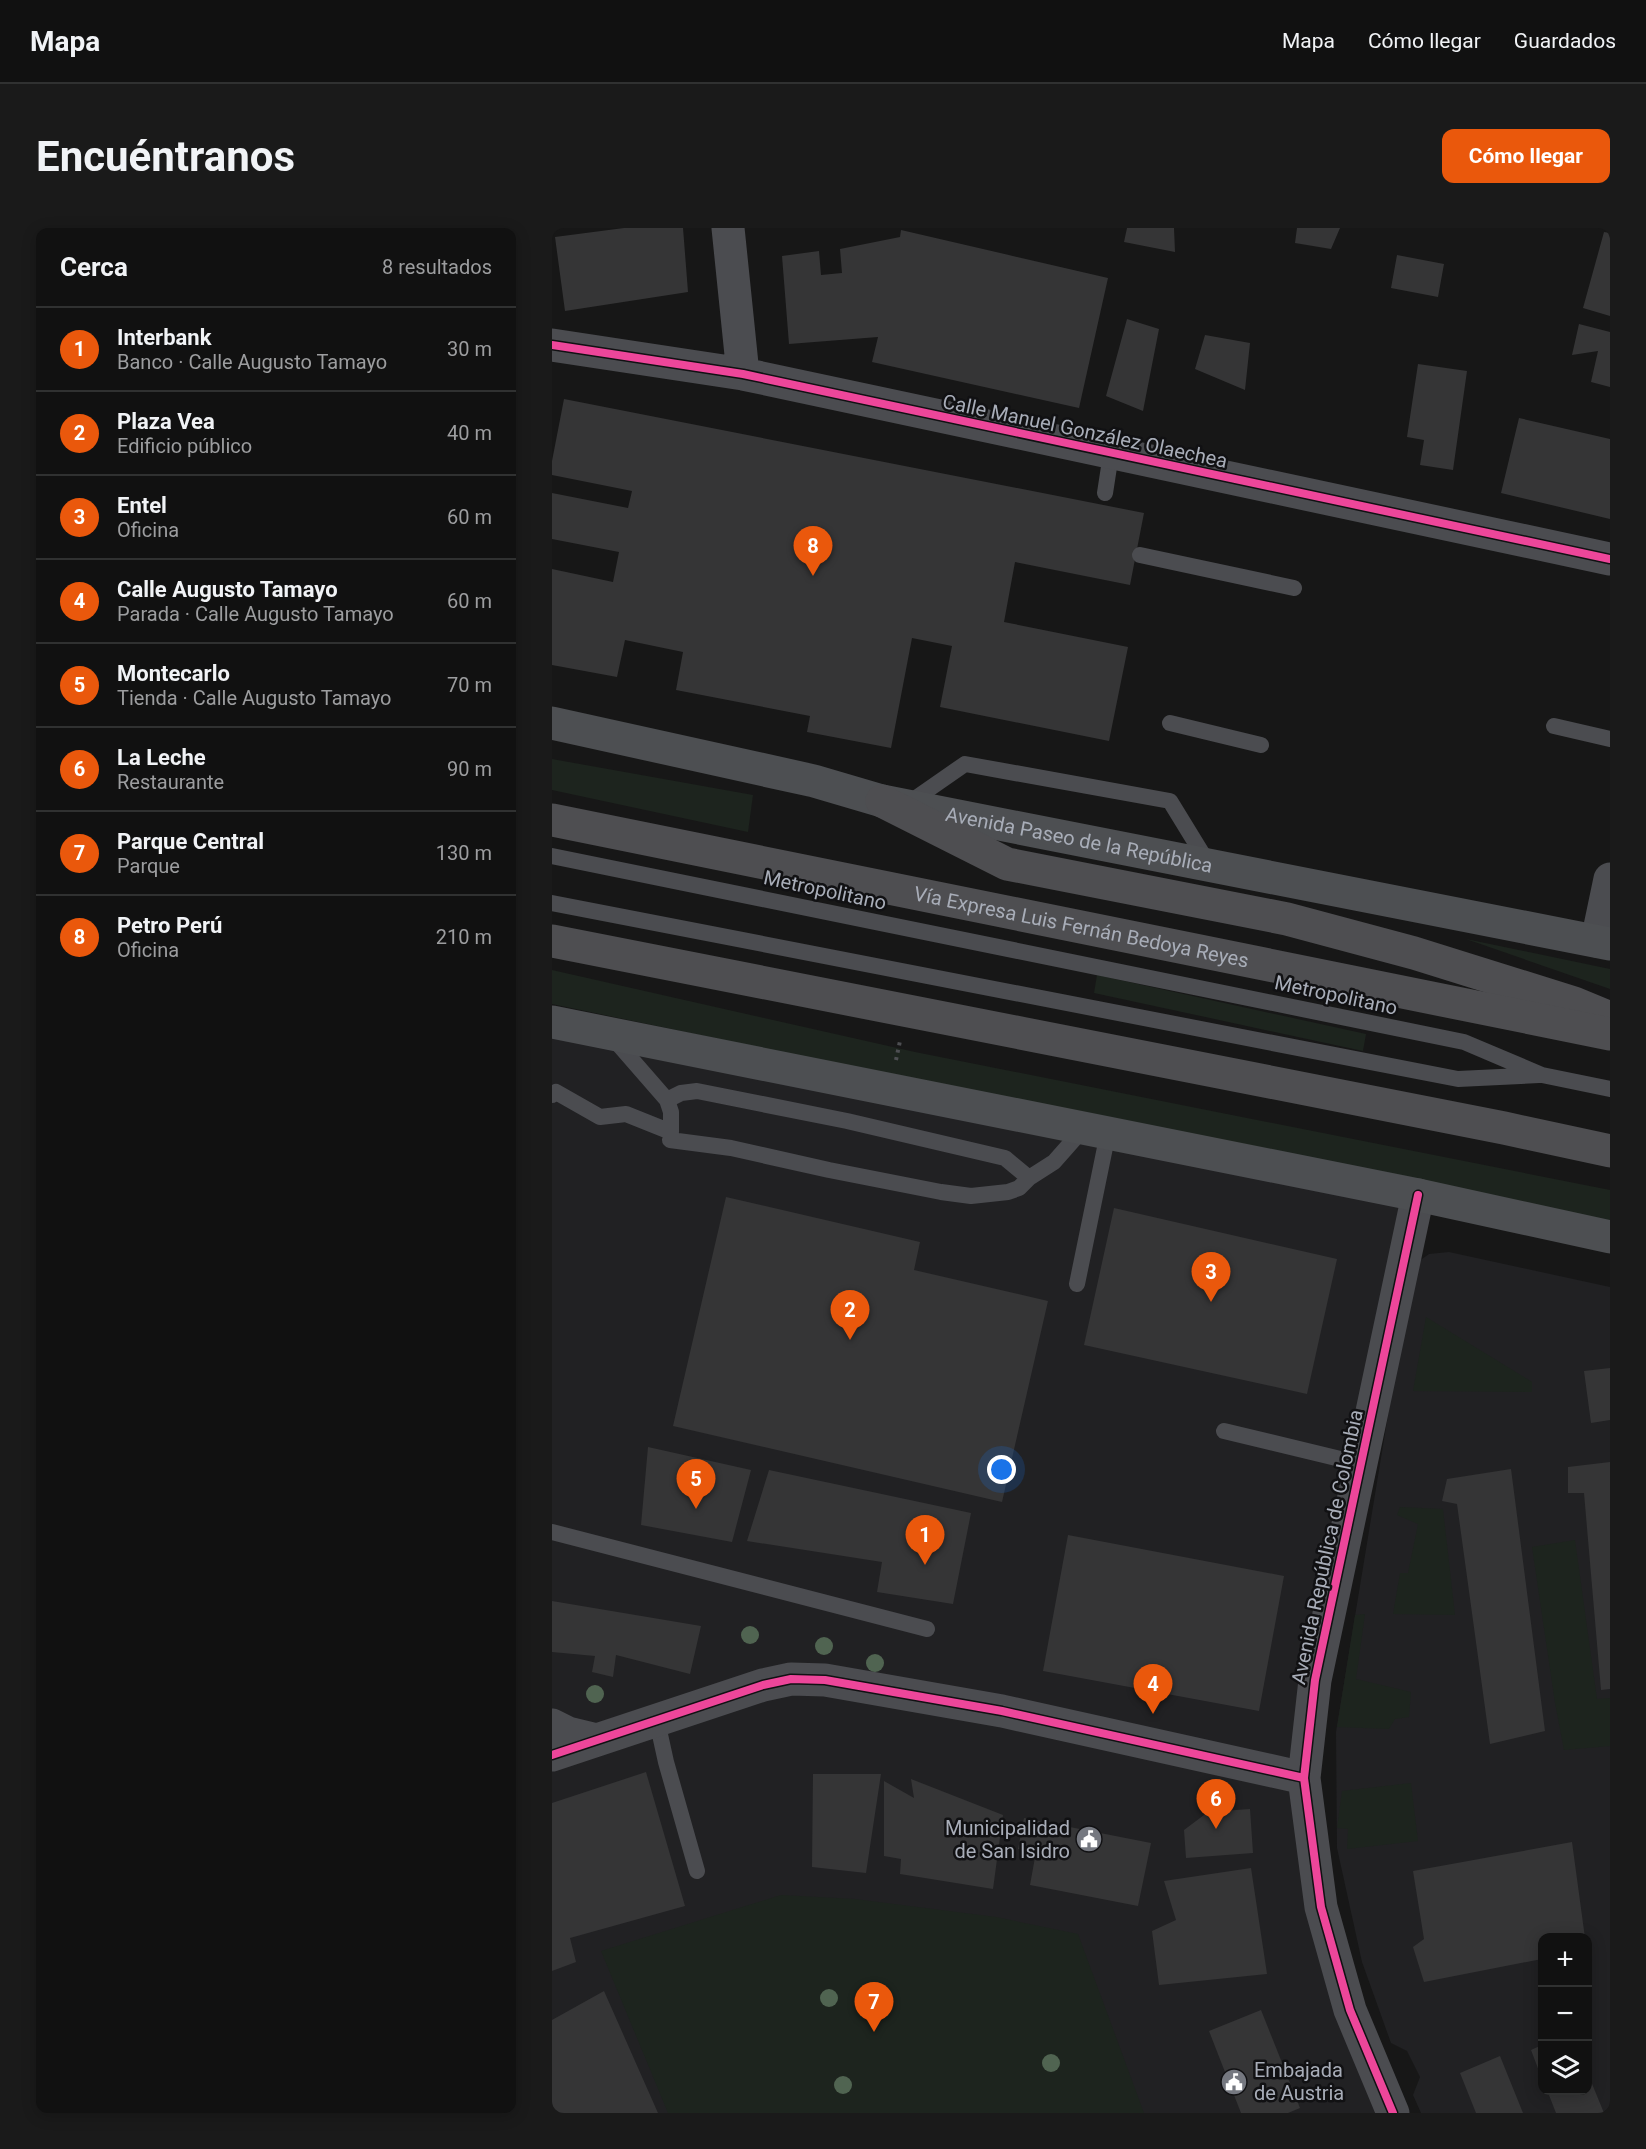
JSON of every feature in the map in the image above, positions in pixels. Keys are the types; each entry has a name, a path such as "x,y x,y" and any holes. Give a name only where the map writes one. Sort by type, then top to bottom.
{"highway":[{"path":"893,804 1007,864 1287,919 1414,953 1574,1003 1610,1018"},
{"name":"Vía Expresa Luis Fernán Bedoya Reyes","path":"552,820 1610,1034"},
{"path":"552,941 1504,1128 1610,1151"}],"main road":[{"name":"Avenida Paseo de la República","path":"552,723 814,781 893,804 1603,942"},
{"path":"552,1022 1418,1195 1610,1237"}],"street":[{"path":"728,228 742,374"},
{"name":"Calle Manuel González Olaechea","path":"552,345 742,374 1610,559"},
{"path":"1603,942 1610,879"},
{"name":"Avenida República de Colombia","path":"1393,2113 1350,2010 1321,1907 1304,1778 1315,1680 1418,1195"},
{"path":"552,1755 763,1685 791,1679 825,1680 1002,1711 1304,1778"},
{"path":"552,1725 568,1733 597,1740"}],"lane":[{"path":"1105,493 1111,454"},
{"path":"1140,555 1294,588"},
{"path":"1170,723 1261,745"},
{"path":"1554,726 1610,739"},
{"path":"893,804 965,764 1170,801 1208,864"},
{"name":"Metropolitano","path":"552,856 1464,1042 1542,1075 1610,1089"},
{"name":"Metropolitano","path":"552,903 1458,1079 1542,1075"},
{"path":"610,1033 667,1100 671,1112 670,1136"},
{"path":"667,1100 681,1092 697,1091 847,1121 1005,1158 1029,1178"},
{"path":"552,1095 556,1092 600,1117 626,1114 670,1136 885,1181 971,1196 1008,1192 1019,1188 1029,1178 1096,1131"},
{"path":"1077,1284 1096,1131"},
{"path":"1224,1431 1361,1464"},
{"path":"552,1532 927,1629"},
{"path":"657,1721 666,1762 698,1871"}],"shaded area":[{"path":"552,759 753,795 748,832 552,790"},
{"path":"1466,939 1610,969 1610,989"},
{"path":"552,970 915,1052 1610,1190 1610,1226 552,1004"},
{"path":"1097,975 1366,1034 1363,1051 1094,993"},
{"path":"552,1024 1403,1206 1291,1803 1382,2113 552,2113"},
{"path":"1449,1252 1610,1287 1610,2113 1421,2113 1413,2095 1420,2077 1407,2051 1391,2043 1362,1962 1337,1848 1336,1732 1401,1336 1415,1264 1429,1254"},
{"path":"1426,1317 1532,1382 1532,1392 1413,1391"},
{"path":"1400,1507 1443,1509 1455,1615 1393,1614 1400,1573 1408,1573 1418,1524 1397,1515"},
{"path":"1575,1540 1597,1699 1610,1698 1610,1746 1564,1750 1532,1547"},
{"path":"1365,1614 1356,1679 1411,1692 1409,1717 1395,1719 1389,1729 1337,1727 1355,1615"},
{"path":"1411,1783 1418,1841 1347,1849 1348,1829 1337,1828 1342,1791"},
{"path":"781,1895 855,1899 996,1917 1078,1934 1144,2113 668,2113 601,1951"}],"building":[{"path":"624,228 683,228 688,292 565,311 555,237"},
{"path":"1127,228 1174,228 1175,252 1124,242"},
{"path":"1297,228 1340,228 1331,249 1295,243"},
{"path":"901,230 1108,278 1079,408 872,362 878,337 789,344 782,256 819,251 821,275 842,273 840,249 900,237"},
{"path":"1604,232 1610,233 1610,316 1583,308"},
{"path":"1397,255 1444,264 1438,297 1391,288"},
{"path":"1127,319 1159,329 1143,411 1106,396"},
{"path":"1579,324 1610,332 1610,387 1591,382 1598,351 1572,355"},
{"path":"1205,335 1250,343 1245,390 1195,369"},
{"path":"1418,364 1467,371 1453,470 1420,465 1424,440 1407,437"},
{"path":"564,399 1144,513 1130,585 1015,562 1004,622 1128,647 1109,741 940,707 952,646 912,638 891,748 807,732 810,716 676,690 683,652 625,640 617,677 552,665 552,569 613,582 619,552 552,539 552,493 628,508 632,491 552,475 552,461"},
{"path":"1519,418 1610,439 1610,519 1501,493"},
{"path":"726,1197 920,1242 914,1270 1048,1301 1002,1502 673,1426"},
{"path":"1114,1208 1337,1259 1307,1394 1084,1345"},
{"path":"1610,1368 1610,1420 1591,1423 1584,1371"},
{"path":"648,1447 751,1470 732,1542 641,1525"},
{"path":"1610,1462 1610,1689 1601,1690 1584,1493 1568,1493 1568,1467"},
{"path":"1511,1469 1545,1731 1490,1744 1457,1504 1442,1501 1447,1479"},
{"path":"769,1470 971,1513 953,1604 877,1592 882,1562 747,1541"},
{"path":"1068,1535 1284,1576 1259,1711 1043,1671"},
{"path":"552,1601 701,1626 690,1674 616,1655 613,1677 592,1672 595,1656 552,1652"},
{"path":"646,1772 685,1906 570,1938 576,1962 552,1971 552,1803"},
{"path":"813,1774 881,1774 866,1873 812,1867"},
{"path":"911,1779 1003,1815 993,1889 900,1874 901,1859 884,1856 884,1781 914,1798"},
{"path":"1250,1809 1253,1853 1186,1858 1184,1830 1208,1812"},
{"path":"1024,1818 1151,1843 1138,1906 1030,1885 1036,1852 1018,1849"},
{"path":"1572,1842 1584,1933 1538,1933 1538,1960 1424,1982 1413,1947 1424,1939 1413,1871"},
{"path":"1251,1868 1267,1974 1159,1985 1152,1931 1176,1920 1164,1881"},
{"path":"604,1991 658,2113 552,2113 552,2020"},
{"path":"1261,2010 1300,2108 1288,2113 1241,2113 1209,2031"},
{"path":"1538,2047 1538,2068 1531,2050"},
{"path":"1500,2056 1523,2113 1476,2113 1460,2073"},
{"path":"1592,2084 1604,2113 1556,2113 1549,2095 1592,2095"}],"cycle path":[{"path":"552,345 743,374 1610,559"},
{"path":"1393,2113 1350,2010 1321,1907 1304,1778 1315,1680 1418,1195"},
{"path":"552,1755 763,1685 791,1679 825,1680 1002,1711 1304,1778"}],"place":[{"name":"Petro Perú","path":"813,576"},
{"name":"Entel","path":"1211,1302"},
{"name":"Plaza Vea","path":"850,1340"},
{"name":"Montecarlo","path":"696,1509"},
{"name":"Interbank","path":"925,1565"},
{"name":"Calle Augusto Tamayo","path":"1153,1714"},
{"name":"La Leche","path":"1216,1829"},
{"name":"Municipalidad de San Isidro","path":"1089,1839"},
{"name":"Parque Central","path":"874,2032"},
{"name":"Embajada de Austria","path":"1234,2082"}]}
